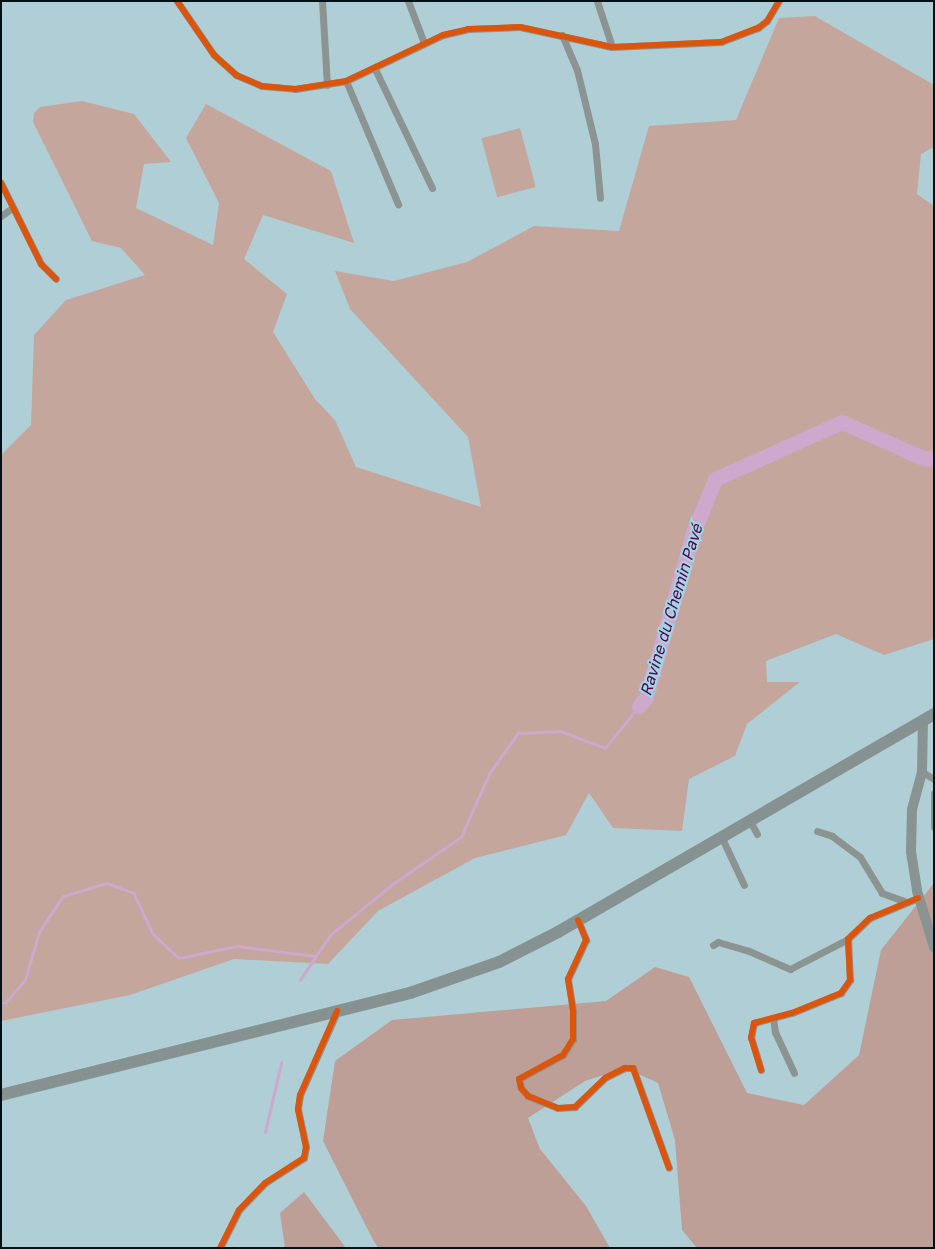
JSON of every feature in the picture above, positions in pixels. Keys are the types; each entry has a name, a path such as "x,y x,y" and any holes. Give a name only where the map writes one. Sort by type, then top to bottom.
{"highway":[{"path":"1,1095 410,992 499,962 578,920 928,717"}],"main road":[{"path":"928,717 922,772 912,810 911,835 918,898 934,947"}],"street":[{"path":"177,1 214,55 243,79 278,88 327,85 346,80 375,69 424,43 457,31 490,27 520,27 562,35 612,48 708,44 735,39 767,20 779,1"},
{"path":"322,1 327,85"},
{"path":"408,1 424,43"},
{"path":"597,1 612,48"},
{"path":"562,35 577,70 595,144 600,198"},
{"path":"375,69 432,188"},
{"path":"346,80 398,204"},
{"path":"1,183 41,264 56,278"},
{"path":"1,216 12,208"},
{"path":"922,772 932,775 934,779"},
{"path":"934,793 934,827"},
{"path":"750,819 758,834"},
{"path":"817,831 832,836 860,857 882,893 904,902"},
{"path":"721,836 744,885"},
{"path":"713,945 718,942 749,951 790,969 848,939 870,918 904,902 918,898"},
{"path":"578,920 586,940 568,979 573,1012 573,1039 564,1055 520,1080 521,1088 528,1096 558,1108 575,1107 606,1078 625,1068 633,1068 669,1168"},
{"path":"761,1070 751,1030 754,1024 841,993 850,980 848,939"},
{"path":"220,1248 239,1210 265,1183 304,1158 306,1147 298,1109 300,1095 337,1011"},
{"path":"773,1018 775,1032 794,1073"}],"shaded area":[{"path":"815,16 934,85 934,147 921,154 917,194 934,206 934,639 884,655 836,634 766,661 767,682 800,682 747,724 735,756 689,779 682,831 613,828 589,793 566,835 475,858 378,911 328,964 234,959 130,995 1,1021 1,455 31,425 34,335 66,300 145,275 121,248 92,241 33,122 34,113 40,107 82,101 134,114 171,162 144,164 136,208 213,245 219,203 186,138 206,104 331,171 354,243 263,215 244,259 287,294 273,332 315,399 335,420 356,467 481,507 468,437 350,309 335,271 394,281 467,262 534,226 619,231 649,126 736,120 779,18"},
{"path":"520,128 536,187 497,197 481,138"},
{"path":"934,883 934,1248 697,1248 682,1230 675,1140 658,1083 625,1068 585,1081 528,1118 540,1149 586,1206 610,1248 378,1248 323,1141 335,1061 392,1020 606,1001 655,967 689,977 747,1093 804,1105 859,1055 881,950"},
{"path":"304,1192 346,1248 285,1248 280,1213"}],"waterway":[{"name":"Ravine du Chemin Pavé","path":"639,706 646,697 693,533 715,479 842,422 923,458 934,459"},
{"name":"Ravine du Chemin Pavé","path":"300,980 330,935 394,883 461,837 489,774 518,733 561,731 605,748 639,706"},
{"name":"Ravine du Chemin Pavé","path":"1,1003 5,1003 25,980 39,932 63,896 107,883 134,893 153,934 179,958 237,946 315,956"},
{"path":"265,1132 281,1063"}],"cycle path":[{"path":"177,1 214,55 236,75 262,86 295,89 346,81 443,35 468,29 520,27 612,47 721,42 758,28 767,21 779,1"},
{"path":"1,183 41,264 56,279"},
{"path":"761,1070 751,1038 754,1023 792,1013 841,993 850,980 848,939 870,918 918,898"},
{"path":"578,920 586,940 568,979 573,1012 573,1039 563,1055 519,1079 521,1088 528,1096 558,1108 575,1107 605,1078 625,1068 633,1068 669,1168"},
{"path":"220,1248 239,1210 265,1183 304,1158 306,1147 298,1109 300,1095 337,1011"}]}
